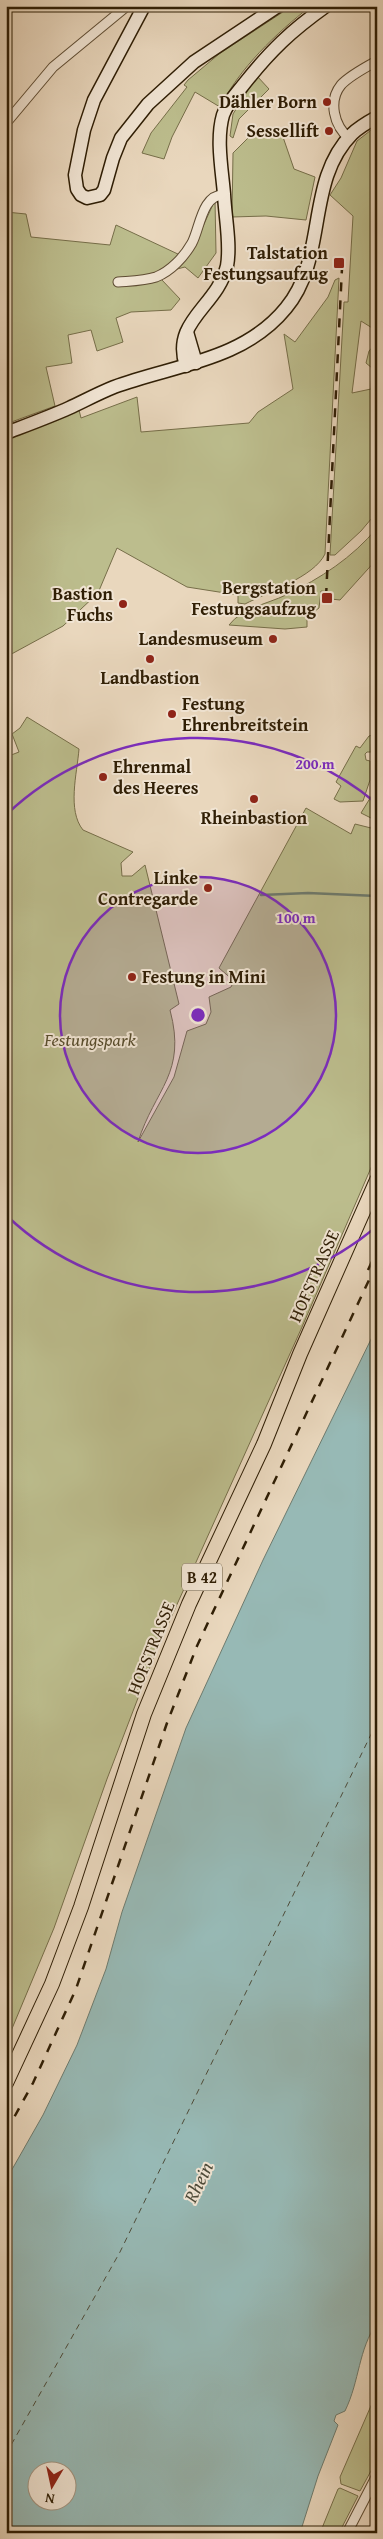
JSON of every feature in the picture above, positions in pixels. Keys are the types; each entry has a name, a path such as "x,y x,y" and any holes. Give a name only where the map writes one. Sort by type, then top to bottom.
{"main road":[{"name":"HOFSTRASSE","path":"6,2083 52,1984 81,1907 144,1714 182,1622 264,1444 300,1354 377,1180"}],"street":[{"path":"6,124 53,67 127,6"},
{"path":"144,6 94,100 84,130 75,175 81,195 87,198 100,195 104,190 121,138 148,104 194,62 278,6"},
{"path":"191,365 181,345 186,331 213,296 226,267 228,250 221,134 224,114 227,107 265,58 290,32 326,6"},
{"path":"349,138 340,131 333,110 341,86 377,61"},
{"path":"6,433 113,388 191,365 237,346 258,334 279,316 294,298 311,257 323,192 330,170 349,138 377,117"},
{"path":"118,282 157,277 171,268 192,243 208,202 214,197 224,195"},
{"path":"347,2533 377,2475"}],"green space":[{"path":"292,6 311,6 272,40 248,65 220,107 195,92 172,137 164,159 142,153 151,133 187,87 184,85 188,80 219,54"},
{"path":"257,76 269,89 239,119 233,138 230,136 233,114"},
{"path":"259,127 283,137 294,169 315,177 306,220 266,216 232,217 233,153"},
{"path":"375,127 377,133 377,331 361,321 352,393 371,389 372,368 366,363 369,351 377,342 377,512 361,531 335,555 330,555 344,302 348,302 353,216 330,195 341,178 357,141"},
{"path":"215,200 216,253 198,278 185,267 173,270 194,246"},
{"path":"6,212 26,214 31,237 110,245 116,225 180,255 161,279 180,299 171,310 131,312 116,318 123,342 97,351 91,330 68,335 72,363 46,367 55,406 6,424"},
{"path":"339,278 325,554 319,562 301,577 245,604 238,603 238,595 187,587 117,548 98,593 63,626 6,657 6,440 79,410 81,418 137,397 141,432 249,423 258,412 293,389 284,334 295,342 328,297 335,280"},
{"path":"377,528 377,559 340,600 331,599 331,592 321,591 319,608 307,617 307,627 285,629 229,625 234,619 248,610 286,595 324,574 357,549"},
{"name":"Festungspark","path":"27,717 79,749 74,802 78,822 83,830 133,852 121,863 122,876 132,876 145,865 179,1004 170,1010 175,1050 172,1066 138,1142 174,1077 187,1031 206,1024 211,1012 209,997 231,987 234,981 219,968 306,808 351,834 355,824 371,828 373,819 361,813 372,795 375,781 377,731 377,1154 302,1327 156,1651 107,1779 54,1928 6,2043 6,757 19,752 12,734 20,728"},
{"path":"372,735 371,752 365,754 366,760 370,761 370,780 363,801 340,802 334,799 341,786 336,782 356,746 360,748 369,736"},
{"path":"377,2392 377,2460 360,2491 341,2484 340,2477"},
{"path":"340,2488 358,2496 339,2533 320,2533 338,2489"}],"water":[{"name":"Rhein","path":"377,1327 377,2323 362,2355 354,2388 345,2411 336,2415 334,2421 338,2425 318,2476 300,2533 6,2533 6,2180 43,2115 77,2045 106,1969 122,1912 186,1728 263,1560"}],"waterway":[{"path":"261,895 308,893 377,896"}],"ferry route":[{"path":"6,2454 120,2252 377,1722"}],"railway":[{"path":"326,597 342,268"},
{"path":"368,1270 377,1251"},
{"path":"6,2132 33,2083 76,1989 167,1723 197,1646 377,1263"}],"place":[{"name":"Dähler Born","path":"327,102"},
{"name":"Sessellift","path":"329,131"},
{"name":"Talstation Festungsaufzug","path":"339,263"},
{"name":"Bergstation Festungsaufzug","path":"327,598"},
{"name":"Bastion Fuchs","path":"123,604"},
{"name":"Landesmuseum","path":"273,639"},
{"name":"Landbastion","path":"150,659"},
{"name":"Festung Ehrenbreitstein","path":"172,714"},
{"name":"Ehrenmal des Heeres","path":"103,777"},
{"name":"Rheinbastion","path":"254,799"},
{"name":"Linke Contregarde","path":"208,888"},
{"name":"Festung in Mini","path":"132,977"}]}
